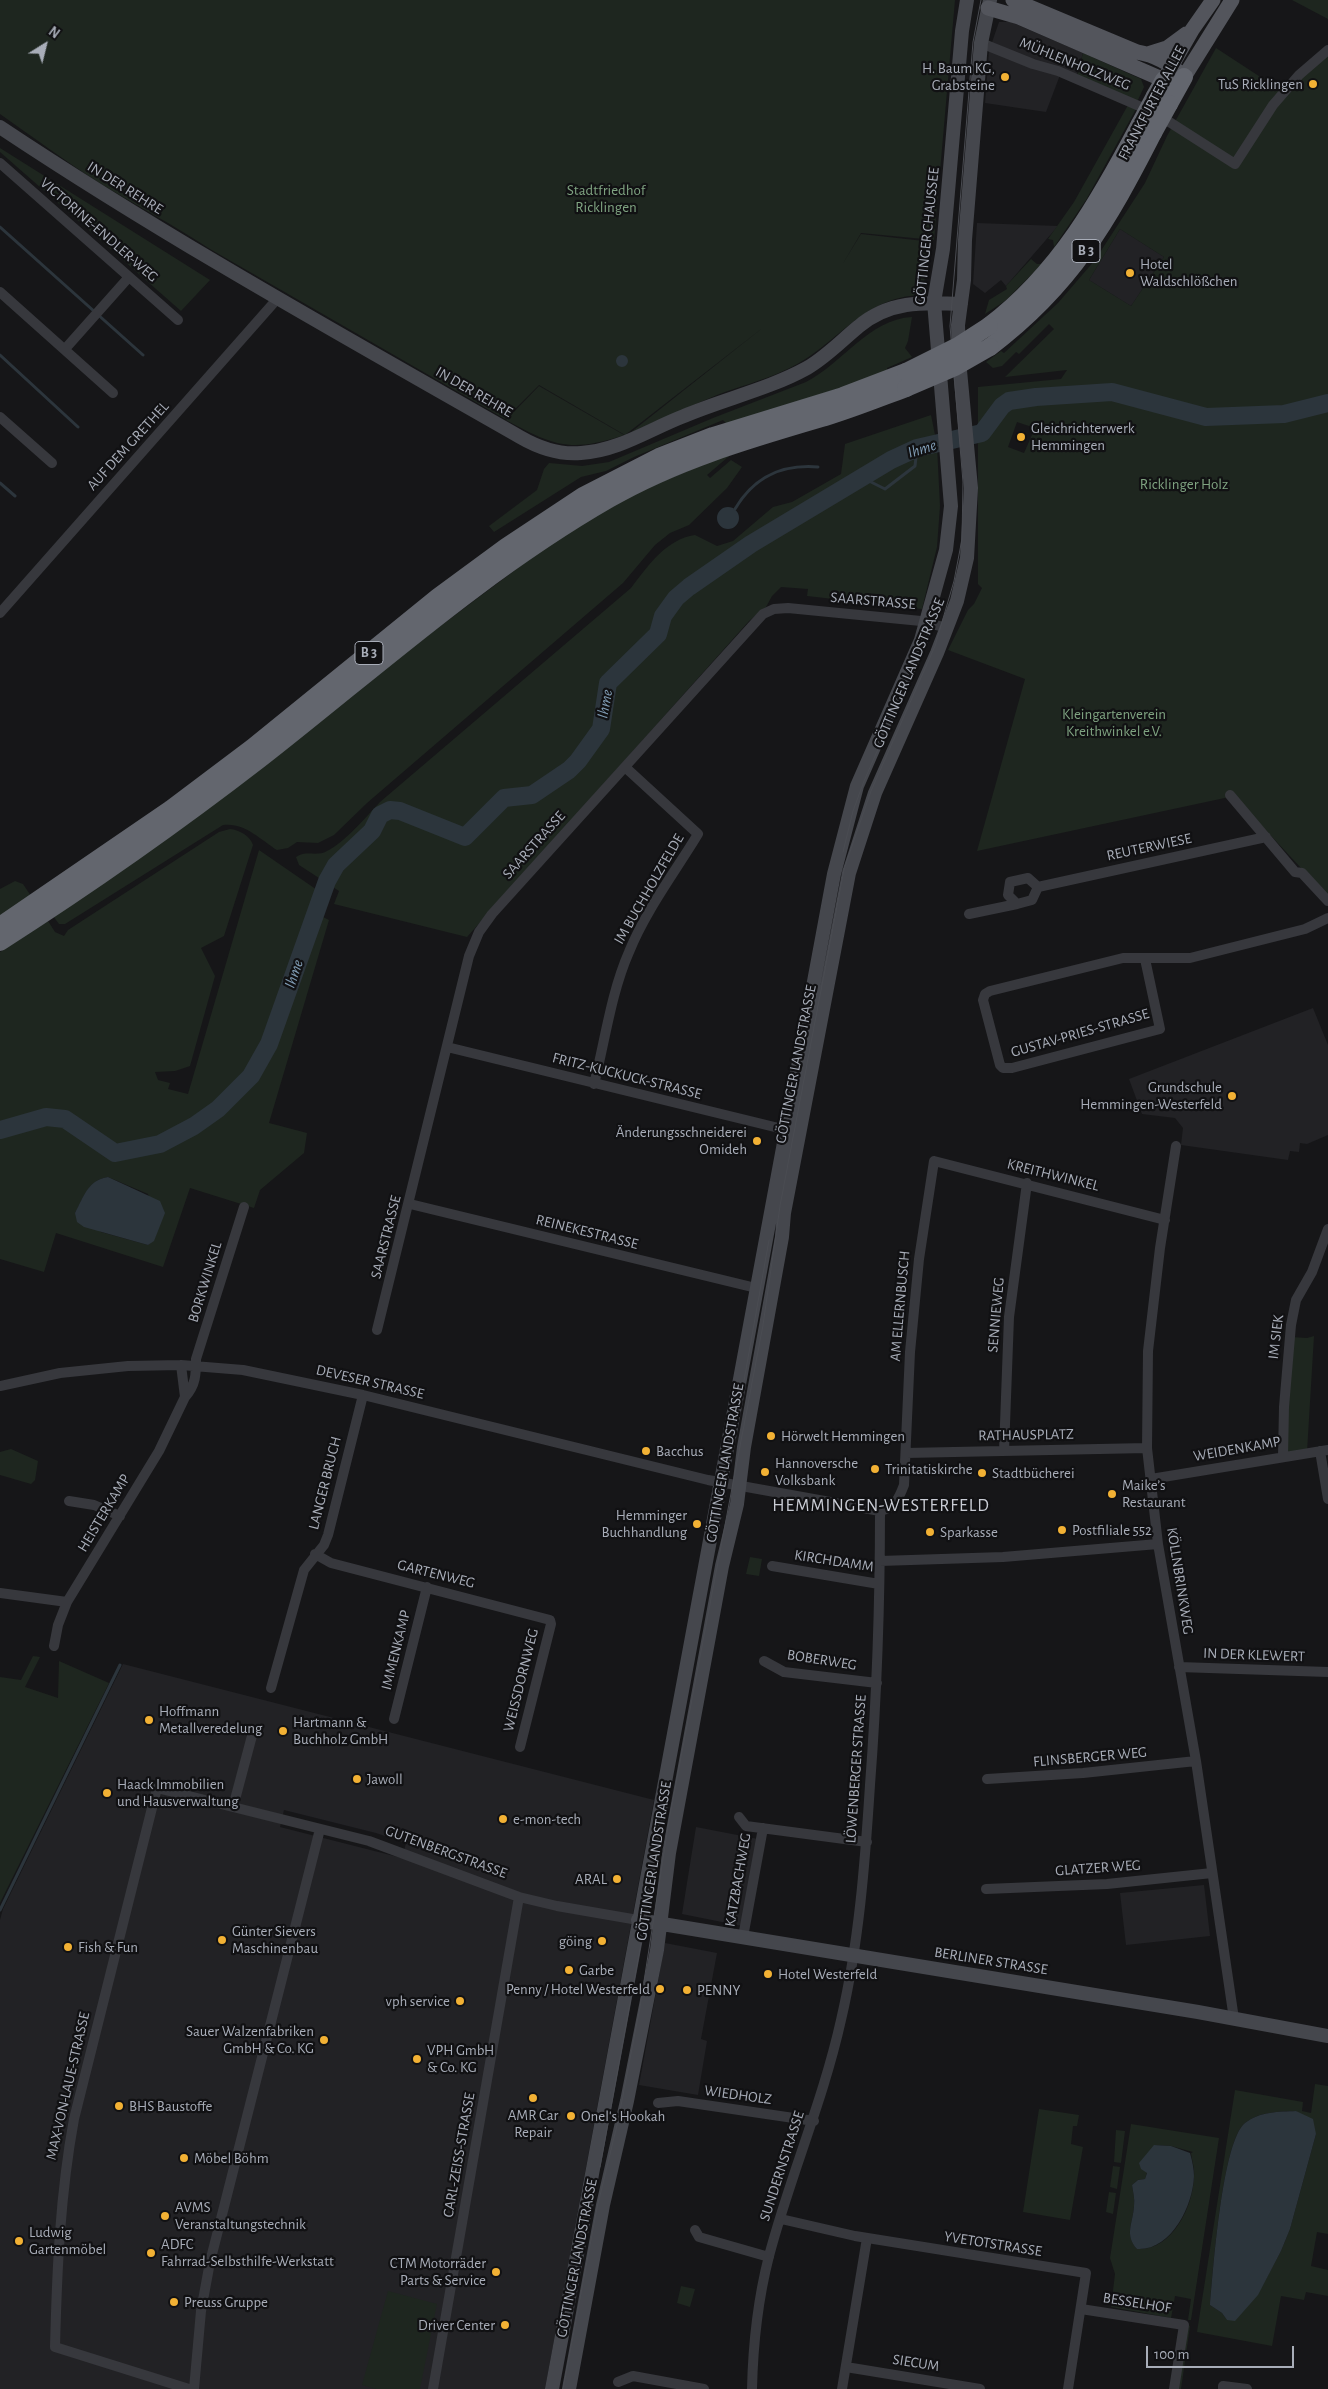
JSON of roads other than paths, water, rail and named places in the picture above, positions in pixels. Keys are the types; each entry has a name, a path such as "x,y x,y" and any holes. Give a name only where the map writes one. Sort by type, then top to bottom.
{"highway":[{"name":"FRANKFURTER ALLEE","path":"906,380 989,326 1010,310 1047,273 1094,208 1147,128 1173,74"},
{"name":"B 3","path":"0,926 171,809 252,748 438,597 506,547 583,496 659,457 713,436 843,396 955,367 990,347 1029,316 1080,258 1112,209 1147,128"},
{"name":"B 3","path":"0,942 85,887 180,820 503,567 602,504 667,469 715,450 827,416 906,380"}],"main road":[{"path":"1012,0 1137,52 1148,54 1167,48 1192,30"},
{"name":"FRANKFURTER ALLEE","path":"1173,74 1192,30 1213,0"},
{"name":"FRANKFURTER ALLEE","path":"1173,74 1232,0"},
{"path":"989,4 1019,18 1173,74"},
{"path":"1148,54 1173,74"}],"street":[{"name":"GÖTTINGER CHAUSSEE","path":"927,622 946,550 951,506 945,423 939,382 934,302 943,249 962,31 967,0"},
{"path":"961,304 981,43 989,4 973,0"},
{"name":"MÜHLENHOLZWEG","path":"981,43 1033,64 1058,71 1139,106 1235,164 1272,105 1299,75 1328,50"},
{"name":"IN DER REHRE","path":"0,127 116,203 534,445 568,453 599,451 620,445 682,416 785,378 809,367 868,318 884,310 901,304 934,302 961,304"},
{"name":"VICTORINE-ENDLER-WEG","path":"0,163 178,320"},
{"path":"65,349 129,277"},
{"path":"0,292 114,393"},
{"name":"AUF DEM GRETHEL","path":"0,614 278,298"},
{"name":"GÖTTINGER LANDSTRASSE","path":"569,2389 603,2205 656,1950 649,1922 669,1853 722,1566 737,1504 728,1484 756,1288 854,857 876,793 947,628 957,601 968,558 970,527 969,457 959,360 958,325 961,304"},
{"path":"1,421 52,463"},
{"name":"SAARSTRASSE","path":"377,1330 410,1204 469,956 485,923 763,614 788,608 927,622 947,628"},
{"name":"GÖTTINGER LANDSTRASSE","path":"552,2389 649,1922 692,1639 728,1484 793,1131 828,904 856,786 927,622"},
{"name":"IM BUCHHOLZFELDE","path":"594,1084 628,952 698,834 625,767"},
{"path":"1230,795 1295,872 1302,873 1328,901"},
{"name":"REUTERWIESE","path":"1017,904 1008,895 1010,882 1028,878 1038,887 1266,837"},
{"path":"969,914 1032,900 1038,887"},
{"name":"GUSTAV-PRIES-STRASSE","path":"1145,959 1160,1029 1012,1068 1000,1065 983,1000 985,994 990,991 1123,958 1190,958 1305,929 1328,918"},
{"name":"FRITZ-KUCKUCK-STRASSE","path":"447,1048 793,1131"},
{"name":"KÖLLNBRINKWEG","path":"1176,1146 1160,1248 1148,1352 1147,1448 1158,1544 1196,1761 1234,2019"},
{"name":"KREITHWINKEL","path":"934,1161 1165,1220"},
{"name":"AM ELLERNBUSCH","path":"906,1454 910,1352 919,1259 934,1161"},
{"name":"SENNIEWEG","path":"1004,1451 1009,1315 1027,1184"},
{"name":"REINEKESTRASSE","path":"410,1204 756,1288"},
{"name":"BORKWINKEL","path":"196,1366 196,1359 244,1207"},
{"name":"IM SIEK","path":"1284,1456 1284,1407 1291,1325 1296,1300 1312,1272 1328,1229"},
{"path":"181,1365 185,1397"},
{"name":"DEVESER STRASSE","path":"0,1386 90,1369 181,1365 243,1370 289,1378 363,1395 728,1484"},
{"name":"HEISTERKAMP","path":"54,1646 58,1625 67,1602 120,1516 158,1451 185,1397 192,1389 195,1381 196,1366"},
{"name":"LANGER BRUCH","path":"271,1688 304,1570 324,1545 328,1535 363,1395"},
{"name":"RATHAUSPLATZ","path":"906,1454 1147,1448"},
{"path":"1324,1450 1328,1499"},
{"name":"WEIDENKAMP","path":"1151,1479 1324,1450"},
{"path":"728,1484 880,1511 892,1507 898,1500 904,1485 906,1454"},
{"path":"69,1501 94,1504 120,1516"},
{"name":"KIRCHDAMM","path":"772,1566 880,1584 880,1511"},
{"path":"880,1562 1003,1557 1158,1544"},
{"name":"GARTENWEG","path":"315,1554 331,1563 550,1620"},
{"name":"LÖWENBERGER STRASSE","path":"852,1955 867,1842 877,1683 880,1584"},
{"name":"IMMENKAMP","path":"394,1720 427,1588"},
{"path":"0,1593 67,1602"},
{"name":"WEISSDORNWEG","path":"520,1747 551,1624 550,1620"},
{"name":"BOBERWEG","path":"764,1661 784,1672 877,1683"},
{"name":"IN DER KLEWERT","path":"1179,1667 1328,1672"},
{"path":"234,1807 253,1732"},
{"name":"FLINSBERGER WEG","path":"987,1779 1082,1773 1196,1761"},
{"name":"GUTENBERGSTRASSE","path":"158,1788 391,1848 520,1896 557,1906 649,1922"},
{"name":"MAX-VON-LAUE-STRASSE","path":"158,1788 74,2118 65,2167 57,2256 55,2347 189,2389"},
{"name":"KATZBACHWEG","path":"739,1817 746,1826 867,1842"},
{"name":"KATZBACHWEG","path":"743,1937 763,1828"},
{"path":"194,2389 202,2311 210,2262 320,1829"},
{"name":"GLATZER WEG","path":"986,1889 1106,1884 1212,1873"},
{"name":"CARL-ZEISS-STRASSE","path":"432,2389 520,1896"},
{"name":"BERLINER STRASSE","path":"649,1922 1328,2036"},
{"name":"SUNDERNSTRASSE","path":"752,2389 756,2326 769,2257 814,2120 841,2020 852,1955"},
{"name":"WIEDHOLZ","path":"658,2104 678,2101 814,2120"},
{"name":"YVETOTSTRASSE","path":"781,2219 867,2238 1086,2273 1082,2309 1068,2389"},
{"path":"695,2230 699,2236 769,2257"},
{"path":"842,2389 867,2238"},
{"name":"BESSELHOF","path":"1082,2309 1184,2325 1174,2389"},
{"name":"SIECUM","path":"846,2367 980,2389"},
{"path":"618,2382 632,2376 704,2389"},
{"path":"1223,2389 1223,2386 1247,2389"}],"waterway":[{"path":"0,227 143,355"},
{"path":"0,355 78,427"},
{"name":"Ihme","path":"0,1130 46,1117 65,1119 115,1153 160,1144 194,1126 218,1109 251,1076 269,1044 327,881 336,865 372,831 380,815 390,810 400,811 465,837 504,798 532,795 569,770 578,761 601,729 608,683 658,634 663,616 676,598 751,544 891,460 917,448 982,433 1002,406 1009,401 1036,397 1112,392 1206,417 1284,414 1328,403"},
{"path":"861,477 885,489 915,466 917,448"},
{"path":"735,509 751,489 770,475 792,468 818,467"},
{"path":"0,483 15,496"},
{"path":"0,1910 120,1665"}],"tram line":[{"path":"563,2389 597,2208 618,2121 640,2007 669,1820 763,1325 780,1206 844,869 871,791 935,646 954,581 962,539 963,482 950,326 973,42 981,0"},
{"path":"843,852 853,811 864,781 937,615"},
{"path":"716,1538 769,1240"},
{"path":"600,2167 655,1867"}],"place":[{"name":"H. Baum KG, Grabsteine","path":"1005,77"},
{"name":"TuS Ricklingen","path":"1313,84"},
{"name":"Hotel Waldschlößchen","path":"1130,273"},
{"name":"Gleichrichterwerk Hemmingen","path":"1021,437"},
{"name":"Grundschule Hemmingen-Westerfeld","path":"1232,1096"},
{"name":"Änderungsschneiderei Omideh","path":"757,1141"},
{"name":"Hörwelt Hemmingen","path":"771,1436"},
{"name":"Bacchus","path":"646,1451"},
{"name":"Trinitatiskirche","path":"875,1469"},
{"name":"Hannoversche Volksbank","path":"765,1472"},
{"name":"Stadtbücherei","path":"982,1473"},
{"name":"Maike’s Restaurant","path":"1112,1494"},
{"name":"Hemminger Buchhandlung","path":"697,1524"},
{"name":"Postfiliale 552","path":"1062,1530"},
{"name":"Sparkasse","path":"930,1532"},
{"name":"Hoffmann Metallveredelung","path":"149,1720"},
{"name":"Hartmann & Buchholz GmbH","path":"283,1731"},
{"name":"Jawoll","path":"357,1779"},
{"name":"Haack Immobilien und Hausverwaltung","path":"107,1793"},
{"name":"e-mon-tech","path":"503,1819"},
{"name":"ARAL","path":"617,1879"},
{"name":"Günter Sievers Maschinenbau","path":"222,1940"},
{"name":"göing","path":"602,1941"},
{"name":"Fish & Fun","path":"68,1947"},
{"name":"Garbe","path":"569,1970"},
{"name":"Hotel Westerfeld","path":"768,1974"},
{"name":"Penny / Hotel Westerfeld","path":"660,1989"},
{"name":"PENNY","path":"687,1990"},
{"name":"vph service","path":"460,2001"},
{"name":"Sauer Walzenfabriken GmbH & Co. KG","path":"324,2040"},
{"name":"VPH GmbH & Co. KG","path":"417,2059"},
{"name":"AMR Car Repair","path":"533,2098"},
{"name":"BHS Baustoffe","path":"119,2106"},
{"name":"Onel's Hookah","path":"571,2116"},
{"name":"Möbel Böhm","path":"184,2158"},
{"name":"AVMS Veranstaltungstechnik","path":"165,2216"},
{"name":"Ludwig Gartenmöbel","path":"19,2241"},
{"name":"ADFC Fahrrad-Selbsthilfe-Werkstatt","path":"151,2253"},
{"name":"CTM Motorräder Parts & Service","path":"496,2272"},
{"name":"Preuss Gruppe","path":"174,2302"},
{"name":"Driver Center","path":"505,2325"}],"district":[{"name":"HEMMINGEN-WESTERFELD","path":"881,1506"}],"park label":[{"name":"Stadtfriedhof Ricklingen","path":"606,198"},
{"name":"Ricklinger Holz","path":"1184,484"},
{"name":"Kleingartenverein Kreithwinkel e.V.","path":"1114,722"}]}
